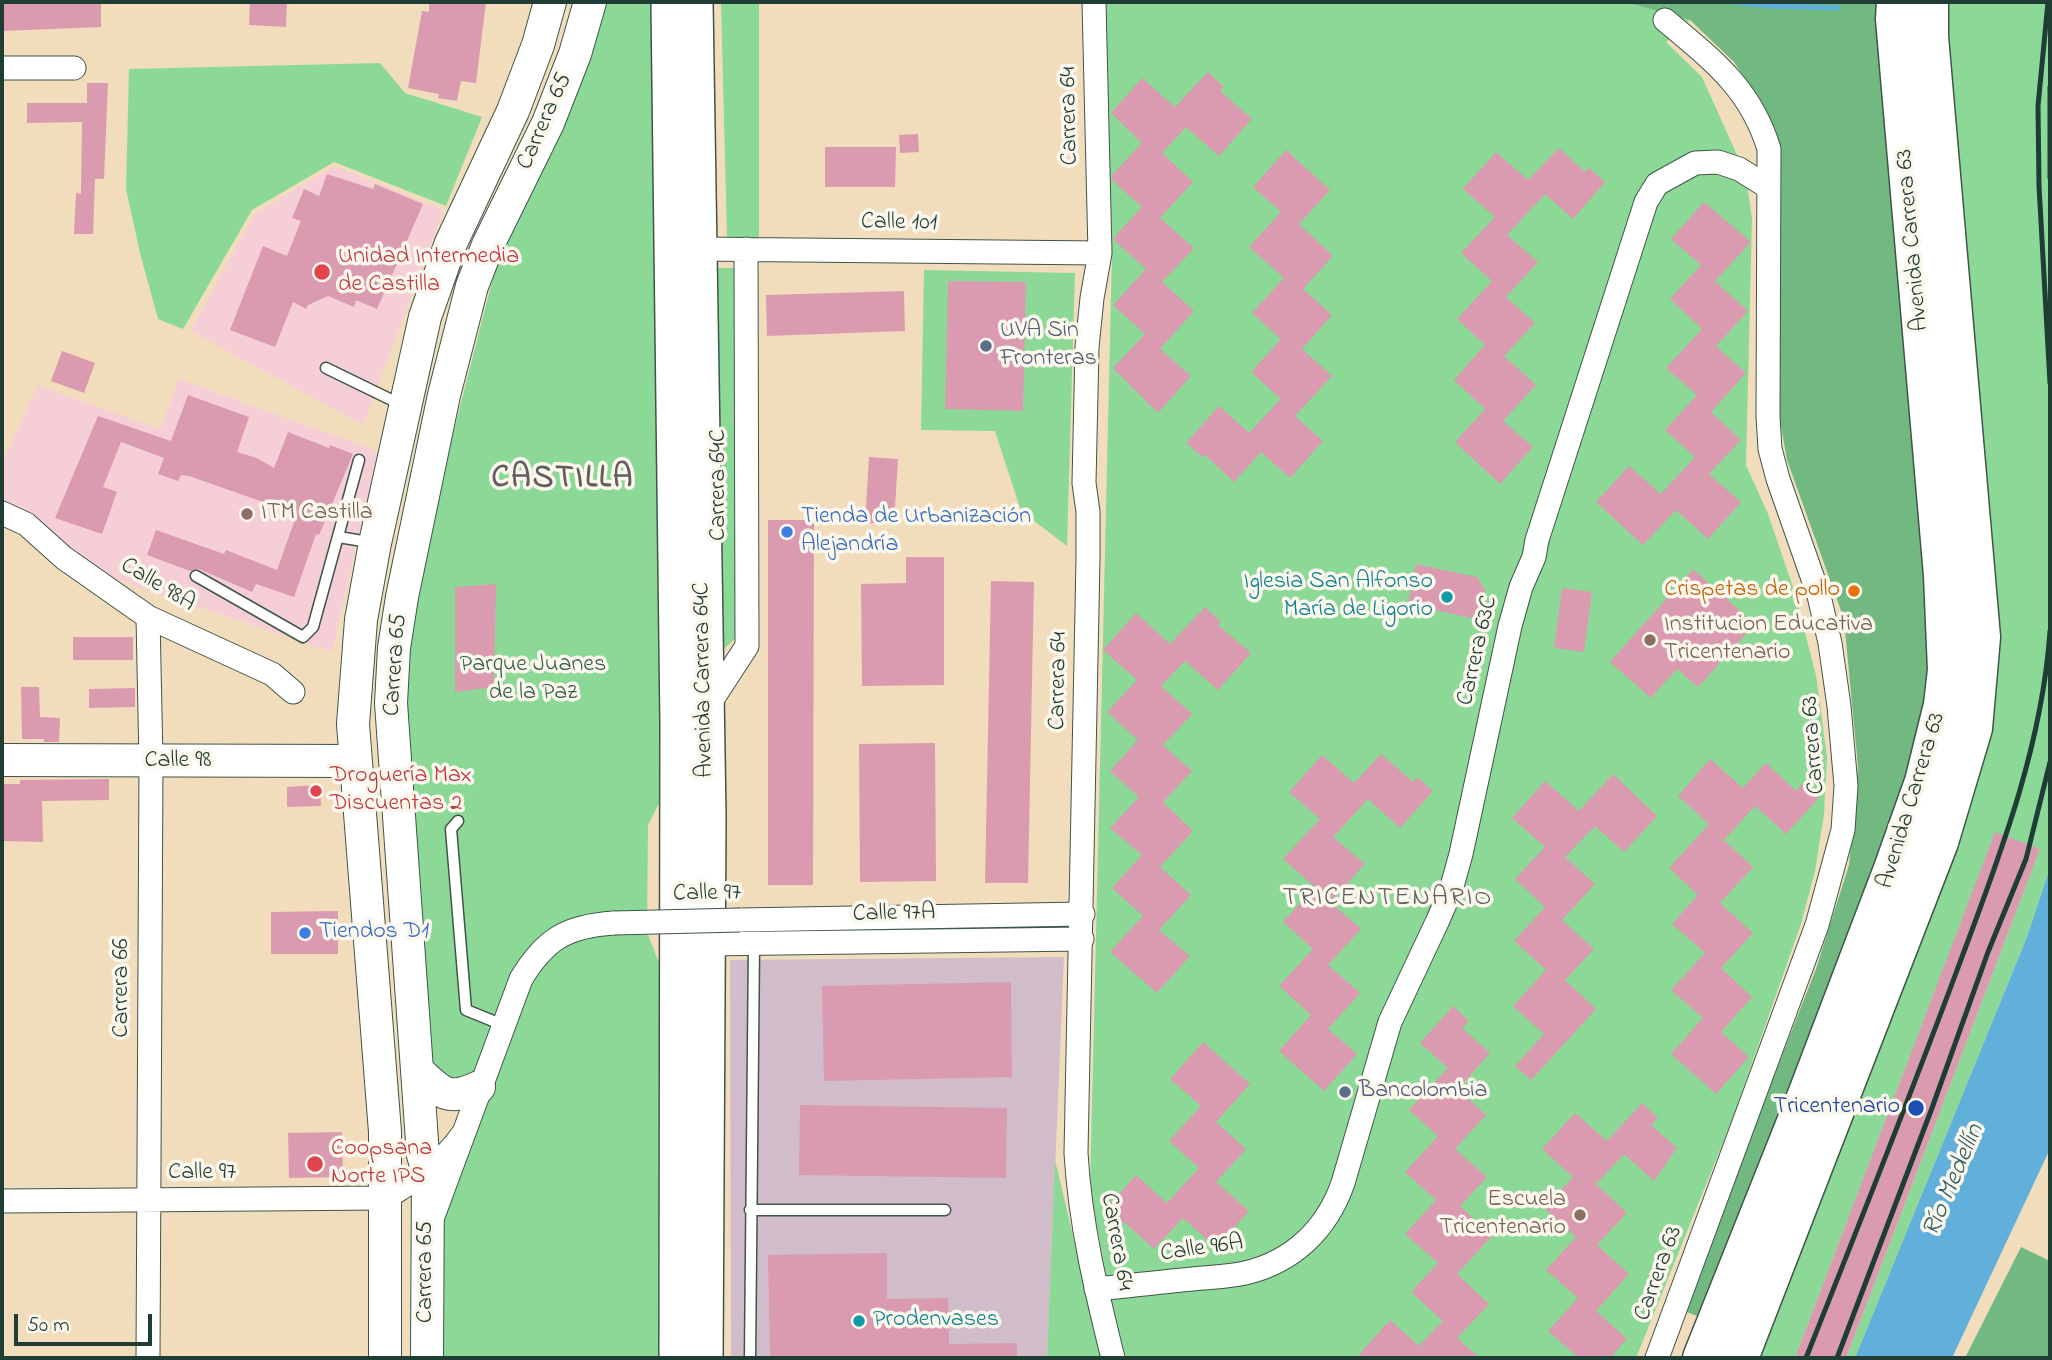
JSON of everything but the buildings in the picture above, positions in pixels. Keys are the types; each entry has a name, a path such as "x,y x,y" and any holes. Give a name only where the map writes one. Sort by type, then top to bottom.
{"highway":[{"name":"Avenida Carrera 63","path":"1702,1358 1894,869 1924,782 1943,705 1947,670 1942,575 1896,30 1896,2"},
{"name":"Avenida Carrera 63","path":"1739,1358 1939,842 1973,728 1981,637 1929,37 1929,2"}],"main road":[{"name":"Carrera 65","path":"385,1358 385,1132 353,724 361,620 375,543 425,317 437,279 464,213 513,111 538,45 550,2"},
{"name":"Carrera 65","path":"427,1358 428,1172 423,1155 391,703 394,648 444,395 472,286 488,244 548,124 575,54 590,2"},
{"name":"Avenida Carrera 64C","path":"668,2 678,725 677,1358"},
{"name":"Avenida Carrera 64C","path":"695,2 706,709 705,1358"},
{"name":"Calle 98","path":"2,760 355,761"},
{"path":"418,1071 446,1094 464,1095 480,1087"},
{"path":"386,1198 413,1231 428,1269"}],"street":[{"name":"Carrera 64","path":"1094,2 1100,253 1091,298 1087,347 1084,483 1088,512 1088,559 1083,914 1076,1153 1078,1187 1096,1289 1113,1358"},
{"name":"Carrera 63","path":"1657,1358 1817,925 1839,853 1845,807 1839,706 1830,643 1819,596 1770,449 1769,149 1764,133 1743,95 1724,70 1665,20"},
{"path":"2,68 74,68"},
{"name":"Carrera 63C","path":"1308,1241 1336,1203 1390,1022 1451,890 1521,587 1534,557 1537,540 1646,202 1657,184 1695,163 1718,162 1728,165 1768,187"},
{"name":"Calle 101","path":"697,249 1100,253"},
{"name":"Carrera 64C","path":"706,709 747,646 746,249"},
{"name":"Calle 98A","path":"2,513 26,524 64,558 148,617 272,674 293,692"},
{"name":"Carrera 66","path":"148,617 151,762 148,1358"},
{"name":"Calle 97","path":"428,1230 521,979 547,944 573,929 614,923 1083,914"},
{"name":"Calle 97A","path":"707,944 1082,939"},
{"name":"Calle 97","path":"2,1201 386,1198 428,1172 462,1135"},
{"name":"Calle 96A","path":"1096,1289 1245,1273 1276,1262 1308,1241"}],"lane":[{"path":"326,368 404,407"},
{"path":"197,576 303,636 313,627 359,460"},
{"path":"339,537 375,543"},
{"path":"458,821 451,829 466,1010 503,1025"},
{"path":"750,1358 754,943"},
{"path":"750,1210 945,1210"}],"shaded area":[{"name":"Unidad Intermedia de Castilla","path":"335,166 444,210 363,425 190,331 255,213"},
{"name":"ITM Castilla","path":"179,379 378,451 332,652 108,577 2,514 2,462 38,385 160,429"},
{"path":"1064,957 1047,1358 731,1358 730,960"}],"green space":[{"name":"Parque Juanes de la Paz","path":"604,2 656,2 665,792 648,825 647,932 665,978 661,1358 440,1358 442,1222 484,1097 433,1079 401,674 441,481 498,258"},
{"path":"721,2 759,2 759,238 727,238"},
{"path":"1105,2 1625,2 1690,20 1666,42 1702,77 1746,175 1752,219 1746,465 1768,514 1793,587 1816,675 1827,757 1824,815 1815,871 1801,924 1732,1120 1636,1358 1126,1358 1111,1299 1090,1191 1112,253"},
{"path":"1625,2 1883,2 1933,670 1910,788 1707,1320 1682,1310 1816,969 1849,865 1858,767 1844,619 1787,460 1779,415 1759,100 1734,62 1690,20"},
{"path":"1943,2 2050,2 2050,868 2027,937 1855,1358 1846,1358 2040,849 1995,833 1795,1358 1754,1358 1959,811"},
{"path":"380,63 405,93 482,117 446,206 334,162 252,210 183,329 158,319 126,189 129,69"},
{"path":"715,268 735,268 738,636 718,654"},
{"path":"924,270 1075,273 1067,546 1021,511 995,431 921,430"},
{"path":"1055,1160 1102,1358 1047,1358"},
{"path":"2021,1247 2050,1261 2050,1358 1965,1358"}],"water":[{"name":"Río Medellín","path":"2050,868 2050,1149 1952,1358 1855,1358 2027,937"}],"waterway":[{"path":"1733,2 1839,8"}],"railway":[{"path":"2048,2 2038,106 2039,186 2050,383"},
{"path":"2050,87 2050,178"},
{"path":"1806,1358 1919,1070 2002,848 2028,763 2038,719 2050,631"},
{"path":"1837,1358 1988,952 2026,859 2050,762"}],"place":[{"name":"Unidad Intermedia de Castilla","path":"322,272"},
{"name":"UVA Sin Fronteras","path":"986,346"},
{"name":"ITM Castilla","path":"247,514"},
{"name":"Tienda de Urbanización Alejandría","path":"787,532"},
{"name":"Crispetas de pollo","path":"1854,591"},
{"name":"Iglesia San Alfonso María de Ligorio","path":"1447,597"},
{"name":"Institucion Educativa Tricentenario","path":"1650,640"},
{"name":"Droguería Max Discuentas 2","path":"316,791"},
{"name":"Tiendos D1","path":"305,933"},
{"name":"Bancolombia","path":"1345,1092"},
{"name":"Tricentenario","path":"1916,1108"},
{"name":"Coopsana Norte IPS","path":"315,1164"},
{"name":"Escuela Tricentenario","path":"1580,1215"},
{"name":"Prodenvases","path":"859,1321"}],"district":[{"name":"CASTILLA","path":"563,481"},
{"name":"TRICENTENARIO","path":"1388,900"}]}
